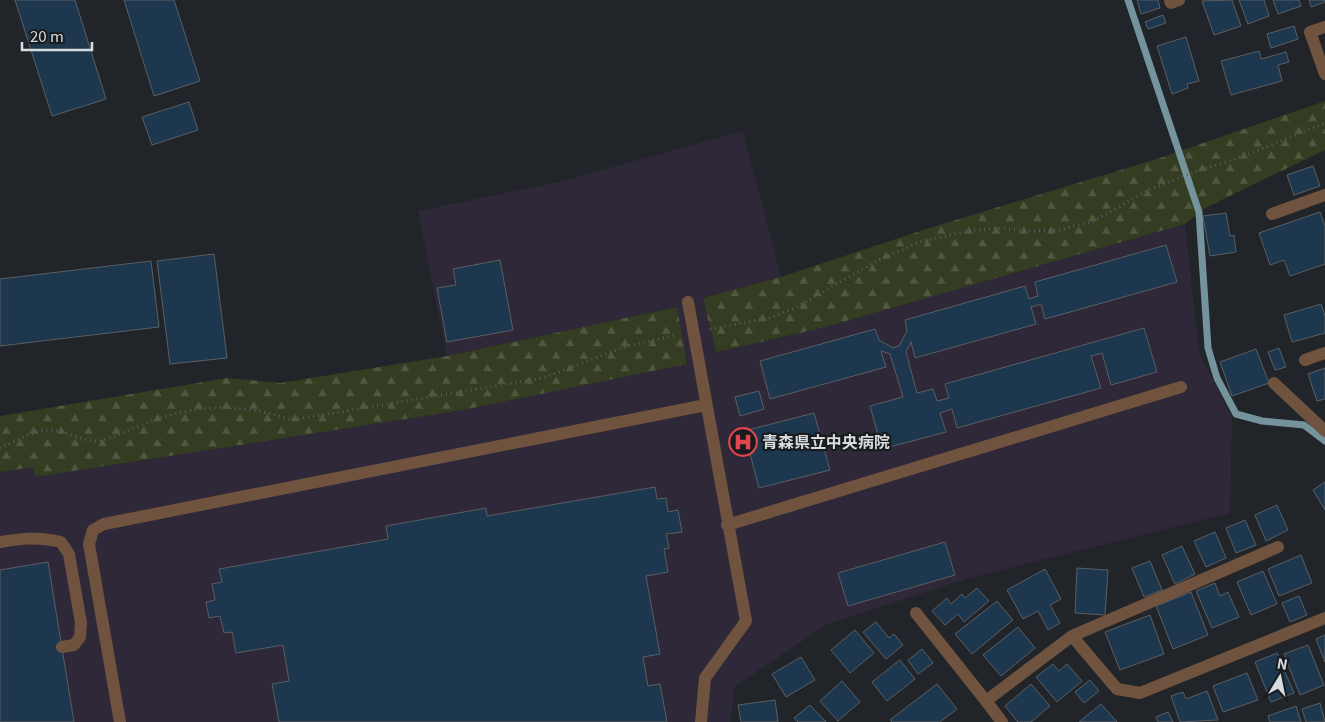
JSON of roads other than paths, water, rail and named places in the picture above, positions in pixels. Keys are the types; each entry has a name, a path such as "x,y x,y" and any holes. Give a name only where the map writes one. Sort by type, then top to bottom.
{"street":[{"path":"1325,27 1310,32 1325,74"},
{"path":"1272,214 1325,195"},
{"path":"688,302 727,525 746,621 704,678 701,722"},
{"path":"1305,360 1325,353"},
{"path":"1274,383 1325,430"},
{"path":"727,525 1181,387"},
{"path":"120,722 89,544 93,530 104,524 706,405"},
{"path":"0,542 30,536 45,538 61,542 69,554 81,623 80,637 74,645 62,647"},
{"path":"986,702 1072,636 1278,546"},
{"path":"916,613 1002,722"},
{"path":"1072,636 1117,688 1140,693 1325,618"}],"waterway":[{"path":"1128,0 1199,212 1208,348 1217,378 1236,414 1262,421 1304,425 1325,441"}],"place":[{"name":"青森県立中央病院","path":"743,442"}]}
